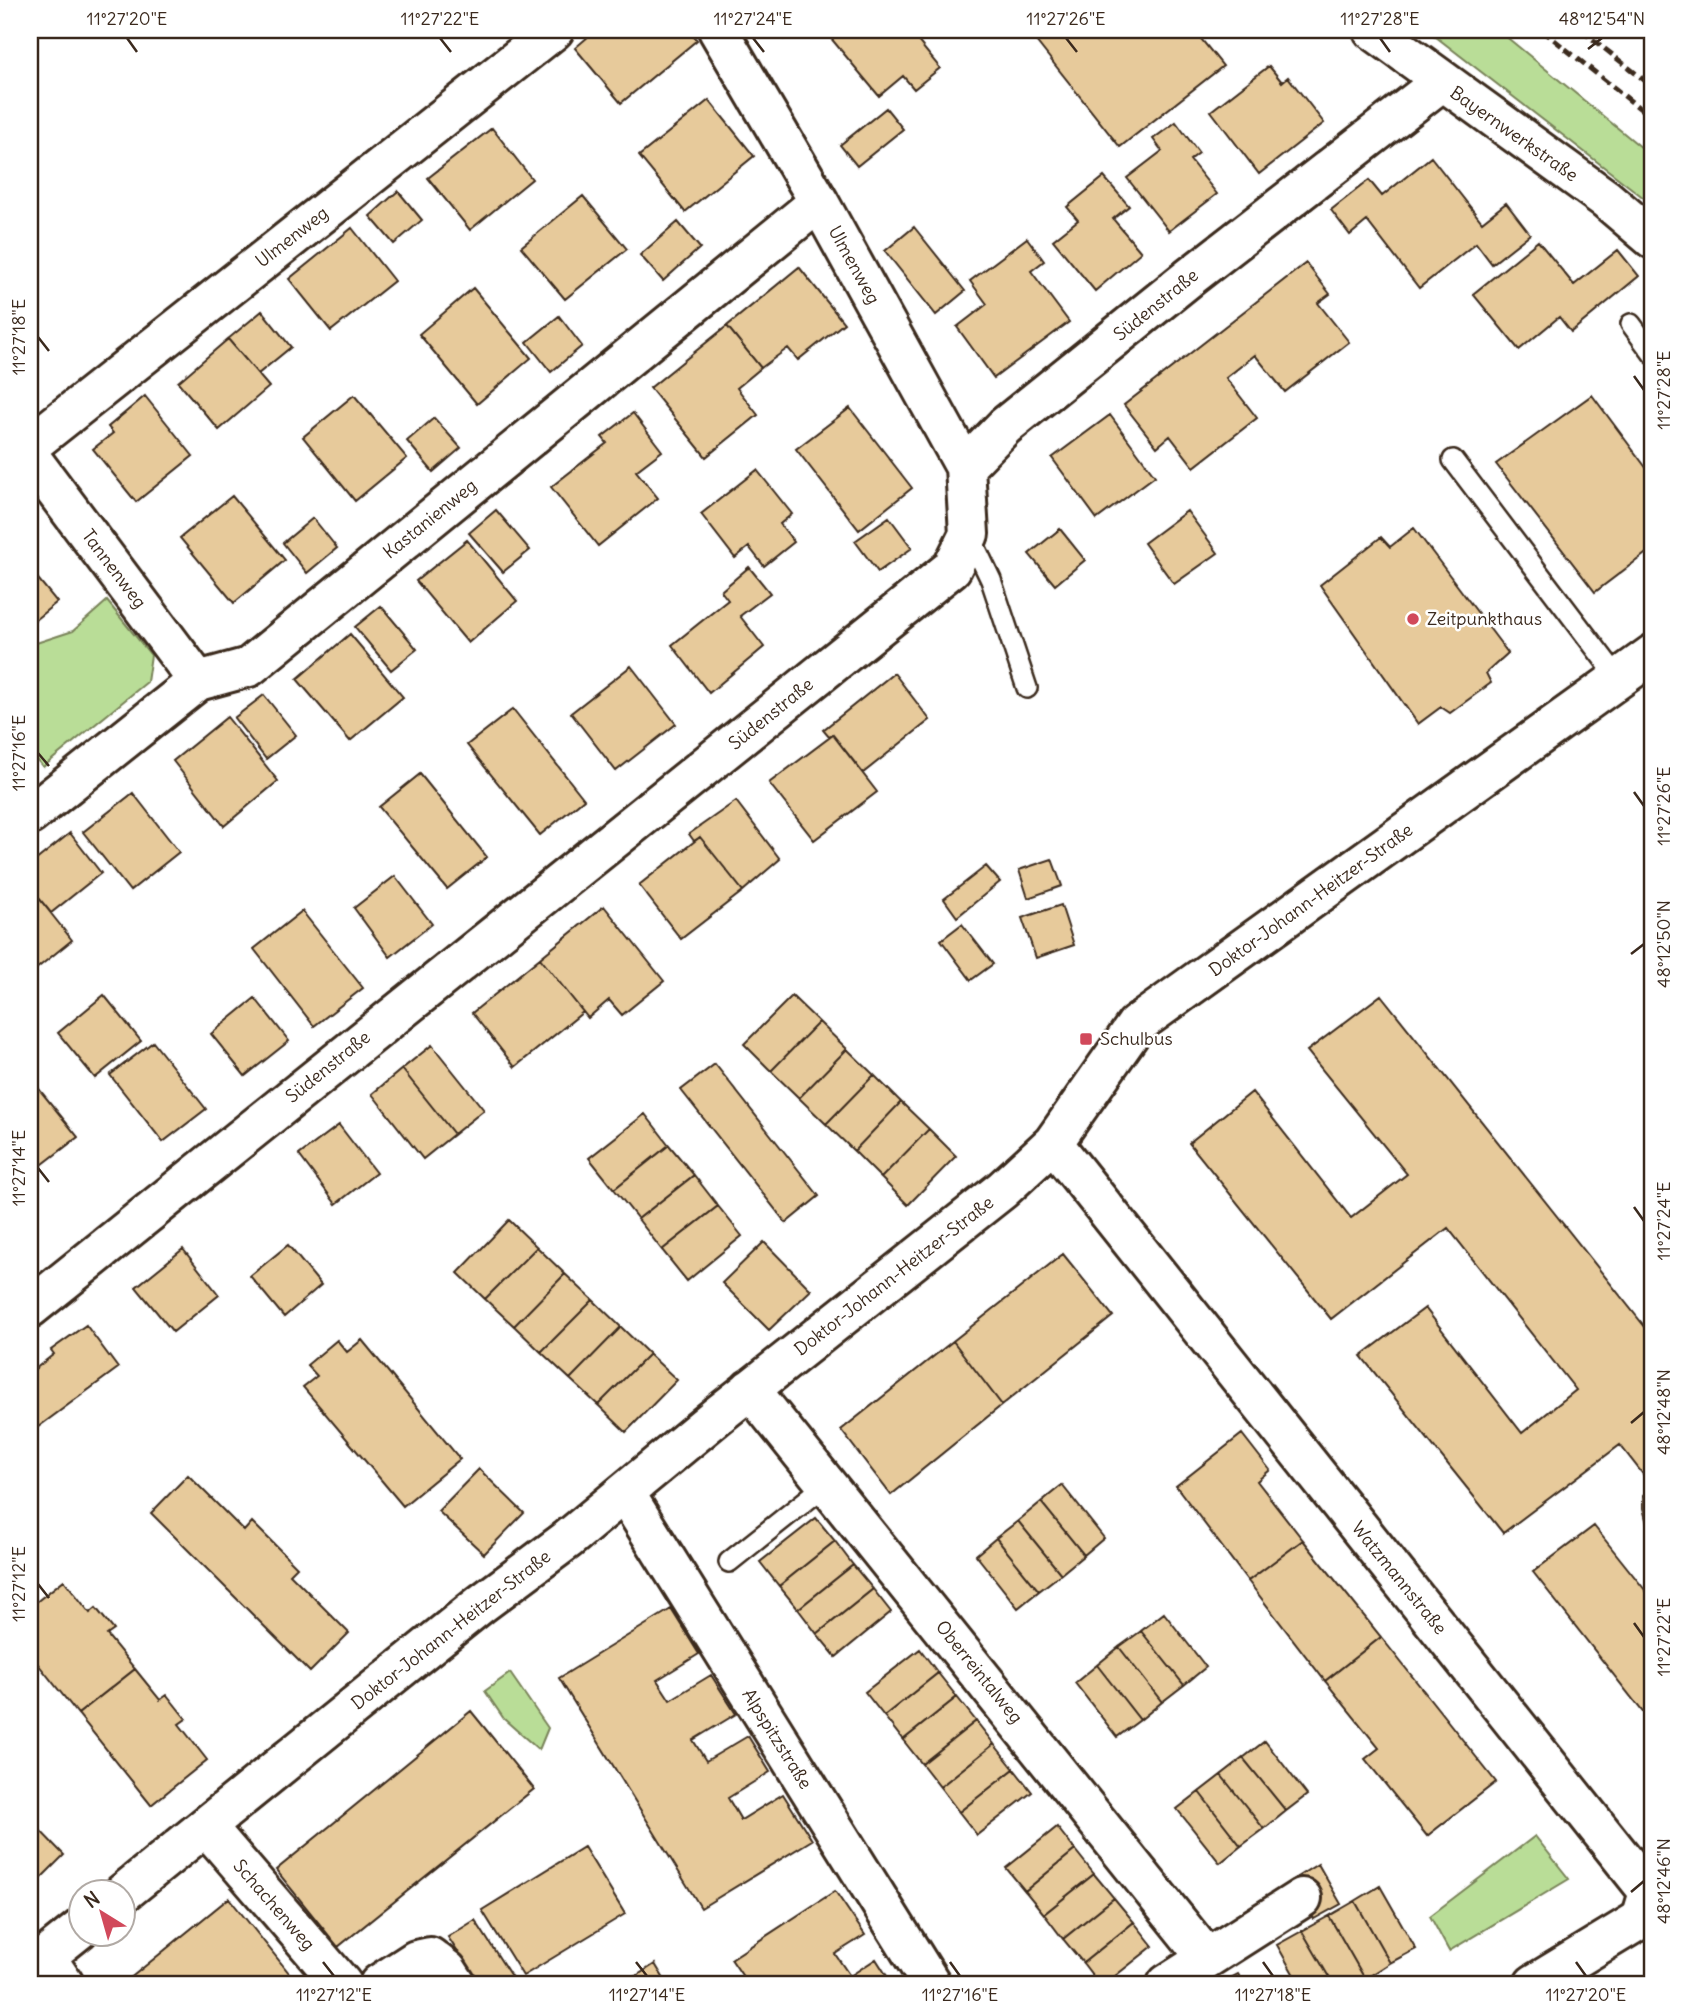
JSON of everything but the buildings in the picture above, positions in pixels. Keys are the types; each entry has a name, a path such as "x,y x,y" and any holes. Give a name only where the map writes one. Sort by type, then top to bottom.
{"street":[{"name":"Ulmenweg","path":"30,444 554,30"},
{"name":"Ulmenweg","path":"718,30 819,202 965,467"},
{"name":"Bayernwerkstraße","path":"1373,30 1441,82 1606,199 1653,239"},
{"name":"Südenstraße","path":"30,1308 952,568 969,534 965,467 1027,408 1189,277 1441,82"},
{"name":"Kastanienweg","path":"30,815 198,681 249,667 819,202"},
{"name":"Tannenweg","path":"30,457 198,681"},
{"name":"Doktor-Johann-Heitzer-Straße","path":"136,1883 481,1604 567,1540 750,1389 1002,1190 1053,1143 1136,1025 1653,654"},
{"name":"Watzmannstraße","path":"1053,1143 1649,1892 1641,1919 1534,1984"},
{"name":"Oberreintalweg","path":"750,1389 1206,1957"},
{"name":"Alpspitzstraße","path":"625,1493 931,1984"},
{"name":"Schachenweg","path":"206,1826 342,1984"},
{"path":"1167,1984 1302,1898"},
{"path":"47,1970 66,1946"},
{"path":"379,1984 416,1959 430,1956 447,1970 456,1984"}],"lane":[{"path":"1631,324 1653,354"},
{"path":"1453,460 1619,679"},
{"path":"969,534 991,580 1027,688"},
{"path":"729,1562 827,1484"}],"green space":[{"path":"1427,30 1498,30 1653,157 1653,205"},
{"path":"107,601 151,655 147,682 43,767 30,752 30,645 73,631"},
{"path":"510,1673 548,1728 539,1750 504,1719 485,1691"},
{"path":"1535,1836 1569,1879 1449,1951 1430,1916"}],"railway":[{"path":"1542,30 1653,119"},
{"path":"1581,30 1653,87"}],"place":[{"name":"Zeitpunkthaus","path":"1413,619"},
{"name":"Schulbus","path":"1086,1039"}]}
